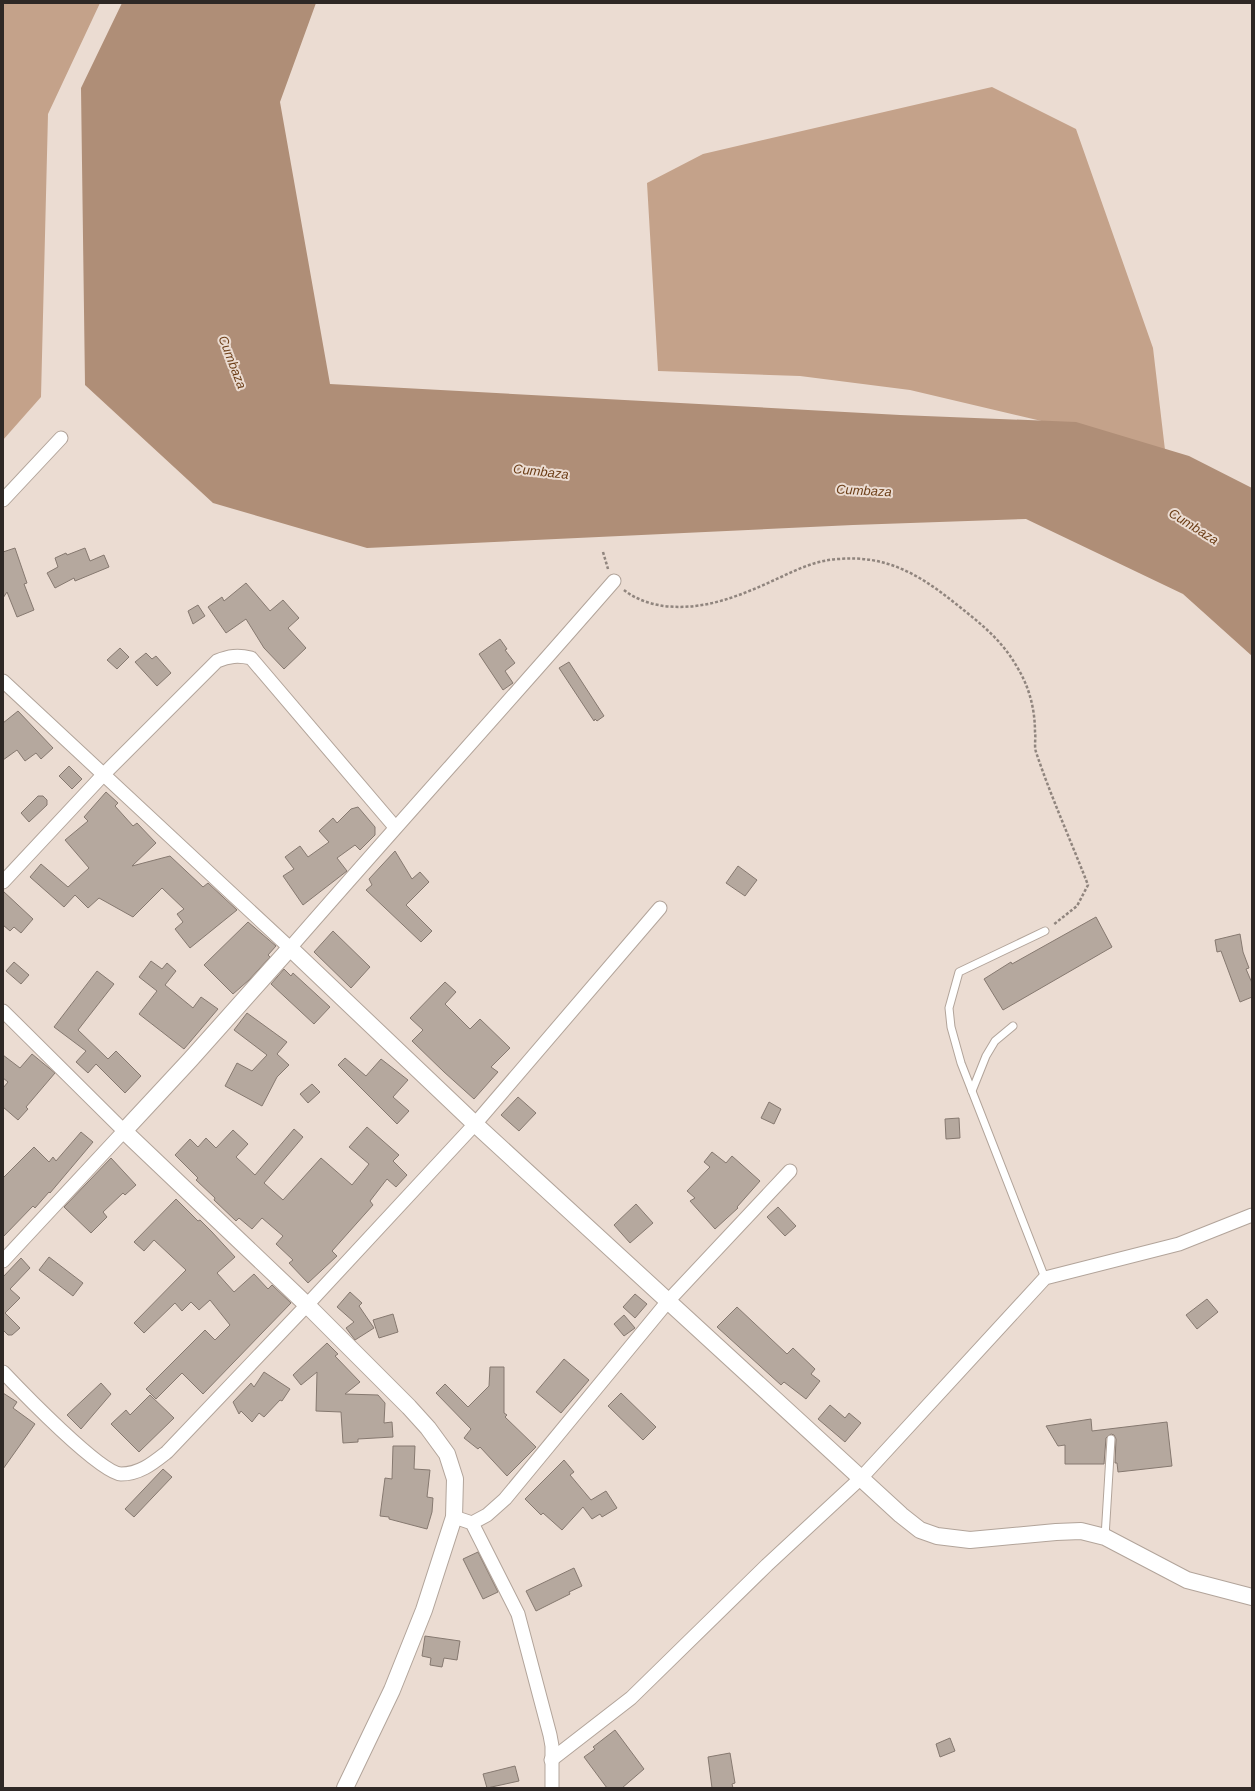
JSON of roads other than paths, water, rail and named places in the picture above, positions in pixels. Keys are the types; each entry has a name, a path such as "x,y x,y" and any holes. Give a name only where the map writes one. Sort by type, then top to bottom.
{"street":[{"path":"3,500 60,438"},
{"path":"3,1261 190,1060 395,827 498,714 614,581"},
{"path":"3,882 103,775 217,661 238,655 251,658 395,827"},
{"path":"3,681 290,948 475,1124 920,1530 937,1536 970,1540 1081,1531 1105,1536 1187,1580 1252,1597"},
{"path":"3,1372 52,1421 94,1458 112,1471 119,1474 138,1471 151,1465 166,1452 307,1305 475,1124 660,908"},
{"path":"3,1011 124,1131 307,1305 414,1412 447,1454 455,1479 454,1517 424,1610 392,1690 345,1788"},
{"path":"472,1523 487,1515 505,1499 669,1300 790,1171"},
{"path":"551,1760 631,1698 767,1565 862,1477 1045,1278 1179,1244 1252,1215"},
{"path":"454,1517 472,1523 518,1614 550,1734 552,1788"}],"lane":[{"path":"1045,931 959,972 949,1008 951,1027 961,1064 1045,1278"},
{"path":"972,1091 986,1056 995,1041 1013,1026"},
{"path":"1105,1536 1111,1439"}],"water":[{"name":"Cumbaza","path":"122,3 316,3 280,102 330,384 900,415 1076,422 1189,456 1252,488 1252,656 1183,594 1026,519 853,525 367,548 213,503 85,385 81,88"}]}
